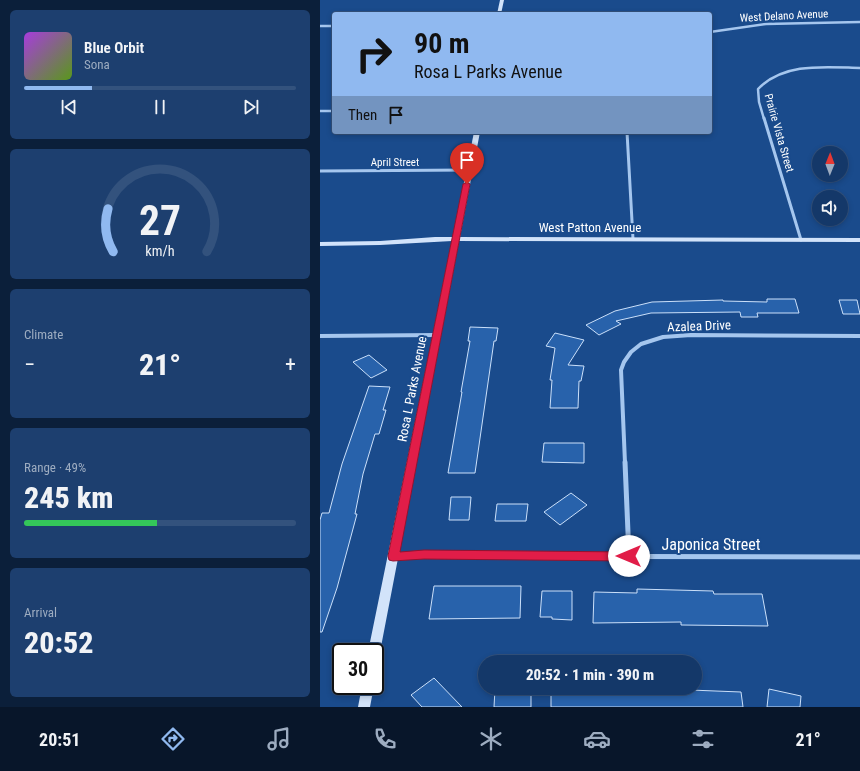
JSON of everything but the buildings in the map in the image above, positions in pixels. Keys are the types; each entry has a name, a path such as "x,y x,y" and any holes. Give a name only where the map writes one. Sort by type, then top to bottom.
{"street":[{"path":"499,12 502,0"},
{"name":"West Delano Avenue","path":"712,32 766,23 860,22"},
{"path":"320,26 332,26"},
{"name":"Prairie Vista Street","path":"801,240 759,102 758,89 768,78 786,72 812,68 860,68"},
{"path":"320,111 332,111"},
{"name":"Rosa L Parks Avenue","path":"376,643 477,134"},
{"path":"626,134 633,239"},
{"name":"April Street","path":"320,171 469,170"},
{"name":"West Patton Avenue","path":"320,244 358,244 456,239 860,240"},
{"path":"320,336 437,335"},
{"name":"Azalea Drive","path":"629,556 621,370 625,359 631,351 642,344 656,340 693,335 860,336"},
{"name":"Japonica Street","path":"393,556 860,558"},
{"path":"364,707 366,695"}],"route":[{"path":"467,184 393,556 629,556"}]}
